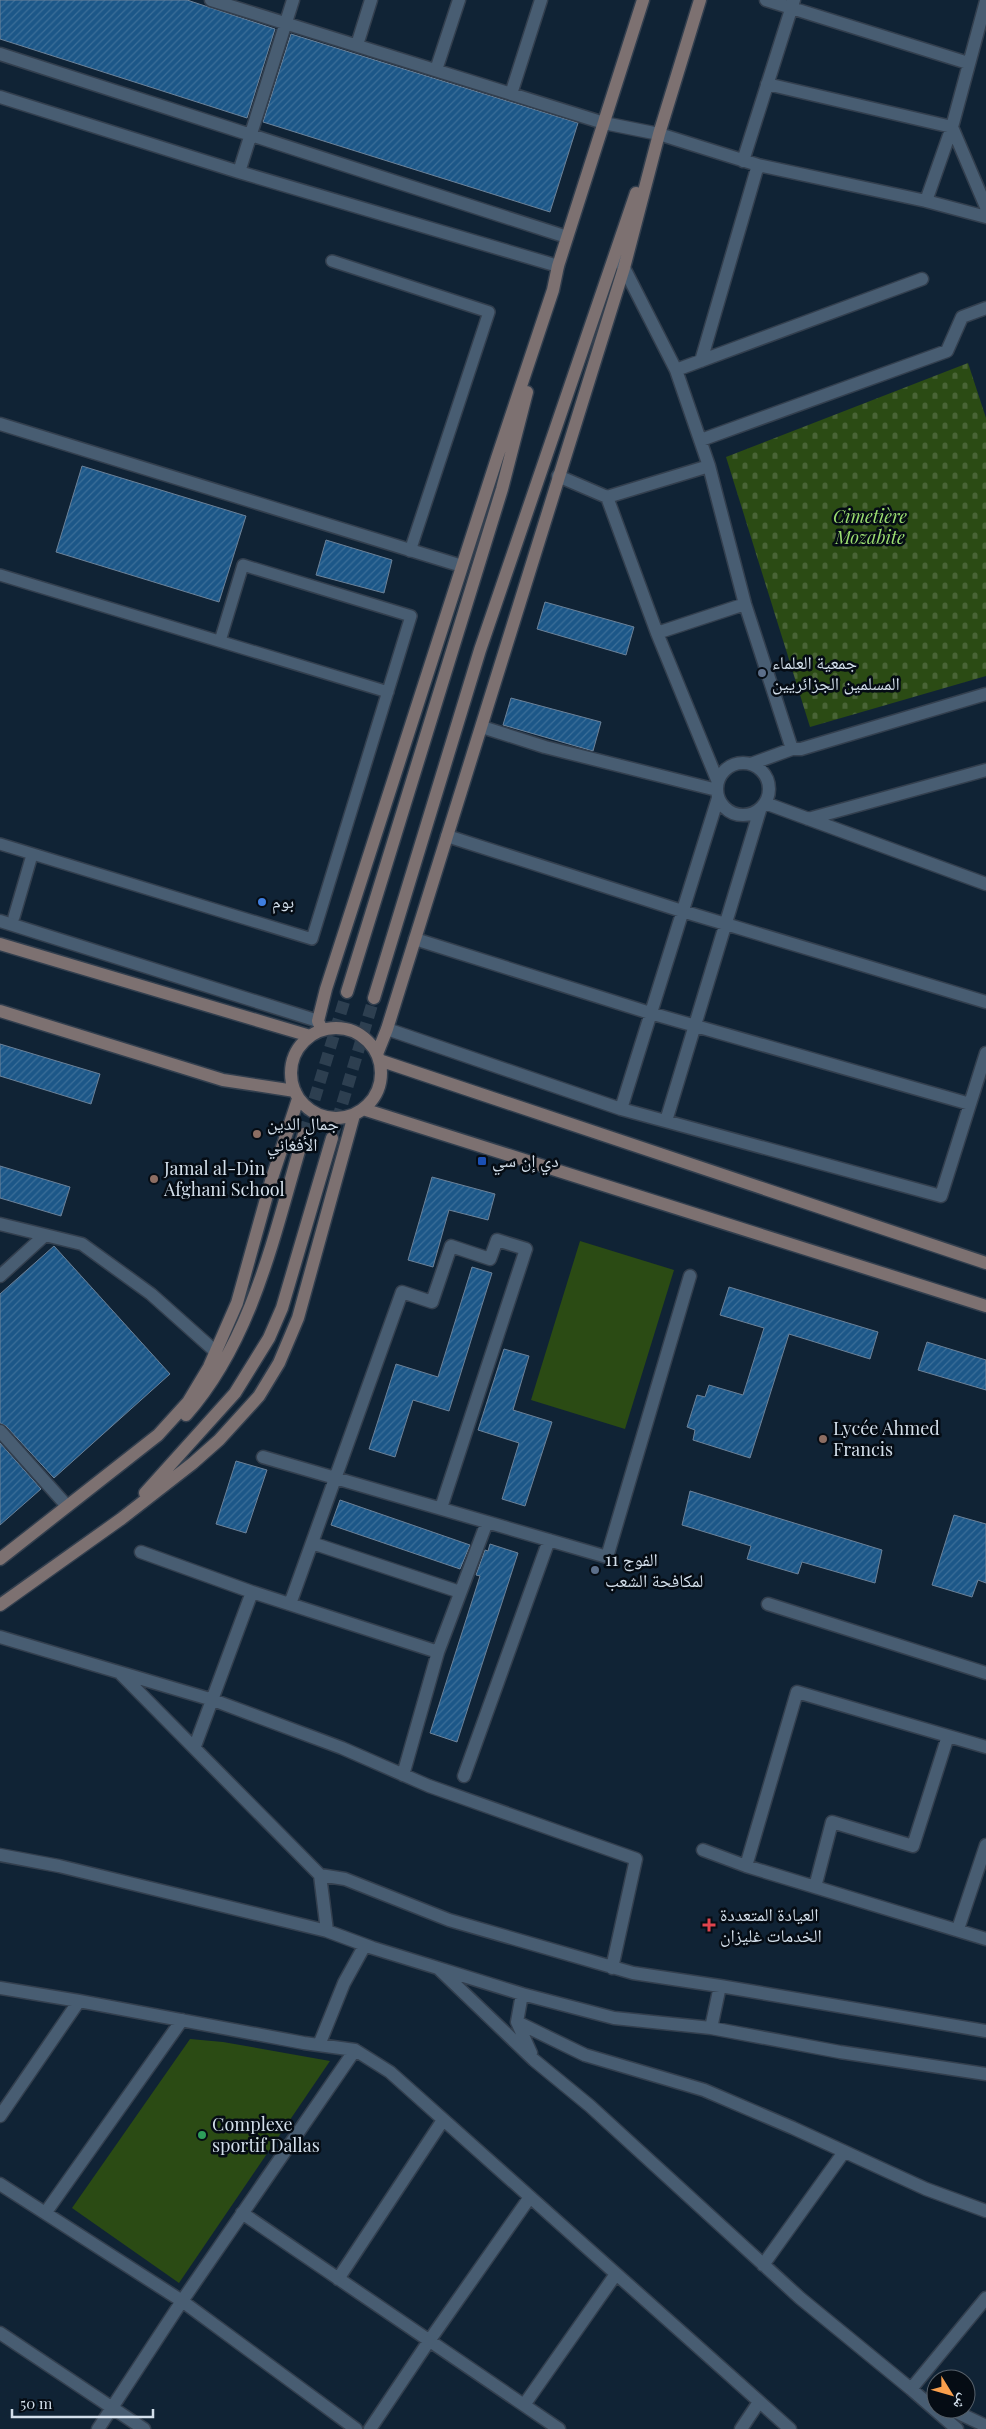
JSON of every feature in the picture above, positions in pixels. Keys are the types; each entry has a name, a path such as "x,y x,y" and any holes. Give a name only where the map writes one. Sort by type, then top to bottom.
{"main road":[{"path":"347,992 502,489 558,266 643,0"},
{"path":"0,1605 121,1519 219,1440 259,1396 279,1363 298,1318 358,1112 376,1096 380,1082 378,1057 624,268 651,161 700,0"},
{"path":"374,998 480,650 632,202 651,161"},
{"path":"553,290 326,989 320,1025 301,1044 294,1055 290,1070 297,1095 317,1114 330,1118 358,1112 986,1306"},
{"path":"0,944 310,1036"},
{"path":"0,1011 223,1080 297,1095"},
{"path":"320,1025 354,1032 370,1043 378,1057 986,1263"},
{"path":"158,1435 188,1402 216,1352 237,1303 297,1095"},
{"path":"0,1559 158,1435 184,1419 201,1399 235,1341 260,1277 304,1134"},
{"path":"121,1519 229,1400 251,1369 269,1338 282,1308 332,1138"}],"street":[{"path":"211,0 604,123 659,134 758,164 926,201 986,217"},
{"path":"239,172 293,0"},
{"path":"357,46 371,0"},
{"path":"436,70 459,0"},
{"path":"511,94 541,0"},
{"path":"766,0 792,4 968,63"},
{"path":"926,201 952,127 986,0"},
{"path":"743,160 792,4"},
{"path":"0,54 568,237"},
{"path":"767,84 952,127"},
{"path":"0,96 239,172 558,266"},
{"path":"952,127 986,207"},
{"path":"701,361 758,164"},
{"path":"616,250 676,370 701,440 745,604 792,749"},
{"path":"676,370 922,279"},
{"path":"701,440 947,351 962,317 986,308"},
{"path":"0,424 462,566"},
{"path":"558,476 607,497 709,466"},
{"path":"607,497 657,633 718,790 728,811 736,814 752,814 762,806"},
{"path":"657,633 745,604"},
{"path":"621,1109 718,790 727,768 742,763 751,764 792,749 801,749 986,694"},
{"path":"482,728 545,747 718,790"},
{"path":"666,1121 762,806 770,788 764,773 751,764"},
{"path":"808,819 986,770"},
{"path":"762,806 808,819 986,884"},
{"path":"447,836 682,911 986,1002"},
{"path":"0,921 320,1025"},
{"path":"415,939 650,1013 970,1104"},
{"path":"387,1030 621,1109 941,1196 986,1053"},
{"path":"0,1224 82,1244 151,1294 216,1352"},
{"path":"0,1276 44,1236"},
{"path":"290,1604 402,1292 432,1302 451,1246 490,1258 497,1240 526,1250 441,1508"},
{"path":"263,1457 607,1557 690,1276"},
{"path":"0,1431 68,1506"},
{"path":"403,1775 438,1652 487,1522"},
{"path":"464,1776 550,1540"},
{"path":"312,1543 460,1592"},
{"path":"141,1552 252,1592 438,1652"},
{"path":"195,1746 252,1592"},
{"path":"768,1604 986,1673"},
{"path":"0,1637 213,1700 342,1748 403,1775 636,1859 612,1968"},
{"path":"120,1673 195,1746 252,1808 320,1875 346,1879 449,1920 612,1968 986,2031"},
{"path":"746,1866 797,1692 986,1747"},
{"path":"815,1887 832,1822 913,1846 948,1736"},
{"path":"958,1929 986,1845"},
{"path":"703,1850 746,1866 986,1939"},
{"path":"0,1856 60,1866 327,1931 365,1945 522,1994 614,2018 711,2028 840,2052 986,2074"},
{"path":"320,1875 327,1931"},
{"path":"319,2045 344,1983 365,1945"},
{"path":"438,1967 534,2060 590,2106 800,2298 914,2391 957,2429"},
{"path":"711,2028 720,1986"},
{"path":"0,1988 355,2050 390,2072 790,2429"},
{"path":"522,1994 517,2022 534,2060"},
{"path":"0,2116 78,2001"},
{"path":"46,2212 182,2020"},
{"path":"517,2022 585,2055 704,2090 926,2189 986,2211"},
{"path":"98,2429 182,2301 355,2050"},
{"path":"338,2279 443,2120"},
{"path":"763,2265 844,2152"},
{"path":"0,2184 182,2301 356,2429"},
{"path":"370,2429 429,2341 530,2198"},
{"path":"242,2213 559,2429"},
{"path":"524,2405 616,2274"},
{"path":"914,2391 986,2298"},
{"path":"0,2333 144,2429"},
{"path":"914,2391 926,2397"},
{"path":"740,2429 759,2402"},
{"path":"971,2419 986,2426"}],"lane":[{"path":"332,261 489,312 410,551"},
{"path":"0,844 312,939 411,616 243,565 220,641"},
{"path":"0,574 388,692"},
{"path":"14,917 32,855"}],"green space":[{"name":"Cimetière Mozabite","path":"968,363 986,418 986,676 810,727 726,457"},
{"path":"580,1241 674,1270 625,1429 531,1400"},
{"name":"Complexe sportif Dallas","path":"190,2039 223,2042 330,2061 179,2283 72,2208"}],"building":[{"path":"0,0 187,0 275,29 247,118 0,39"},
{"path":"291,34 578,123 550,212 263,122"},
{"path":"82,466 246,516 219,602 56,552"},
{"path":"326,540 392,560 384,593 316,575"},
{"path":"545,602 634,627 626,655 537,629"},
{"path":"511,698 601,722 593,751 503,725"},
{"path":"0,1044 100,1074 91,1104 0,1076"},
{"path":"0,1166 70,1187 61,1216 0,1198"},
{"path":"432,1177 495,1194 488,1220 449,1210 433,1267 408,1260"},
{"path":"54,1246 170,1374 54,1478 6,1426 0,1423 0,1294"},
{"path":"472,1267 492,1273 449,1411 413,1400 395,1457 369,1449 396,1364 438,1377"},
{"path":"729,1287 878,1332 870,1359 789,1334 750,1458 693,1440 695,1430 687,1427 697,1395 705,1397 709,1385 743,1395 764,1328 720,1315"},
{"path":"927,1342 986,1360 986,1390 918,1370"},
{"path":"504,1349 529,1356 513,1410 552,1422 525,1506 502,1499 519,1443 478,1430"},
{"path":"0,1443 41,1489 0,1525"},
{"path":"236,1461 267,1470 246,1533 216,1524"},
{"path":"690,1491 882,1550 875,1583 802,1562 798,1574 747,1559 751,1546 682,1525"},
{"path":"340,1500 470,1545 460,1569 331,1525"},
{"path":"954,1515 986,1524 986,1583 978,1580 972,1597 932,1585"},
{"path":"490,1544 518,1553 457,1742 430,1733 480,1576 476,1575 485,1550 488,1551"}],"tunnel":[{"path":"304,1134 347,992"},
{"path":"332,1138 374,998"}],"place":[{"name":"جمعية العلماء المسلمين الجزائريين","path":"762,673"},
{"name":"بوم","path":"262,902"},
{"name":"جمال الدين الأفغاني","path":"257,1134"},
{"name":"دي إن سي","path":"482,1161"},
{"name":"Jamal al-Din Afghani School","path":"154,1179"},
{"name":"Lycée Ahmed Francis","path":"823,1439"},
{"name":"الفوج 11 لمكافحة الشعب","path":"595,1570"},
{"name":"العيادة المتعددة الخدمات غليزان","path":"709,1925"},
{"name":"Complexe sportif Dallas","path":"202,2135"}]}
